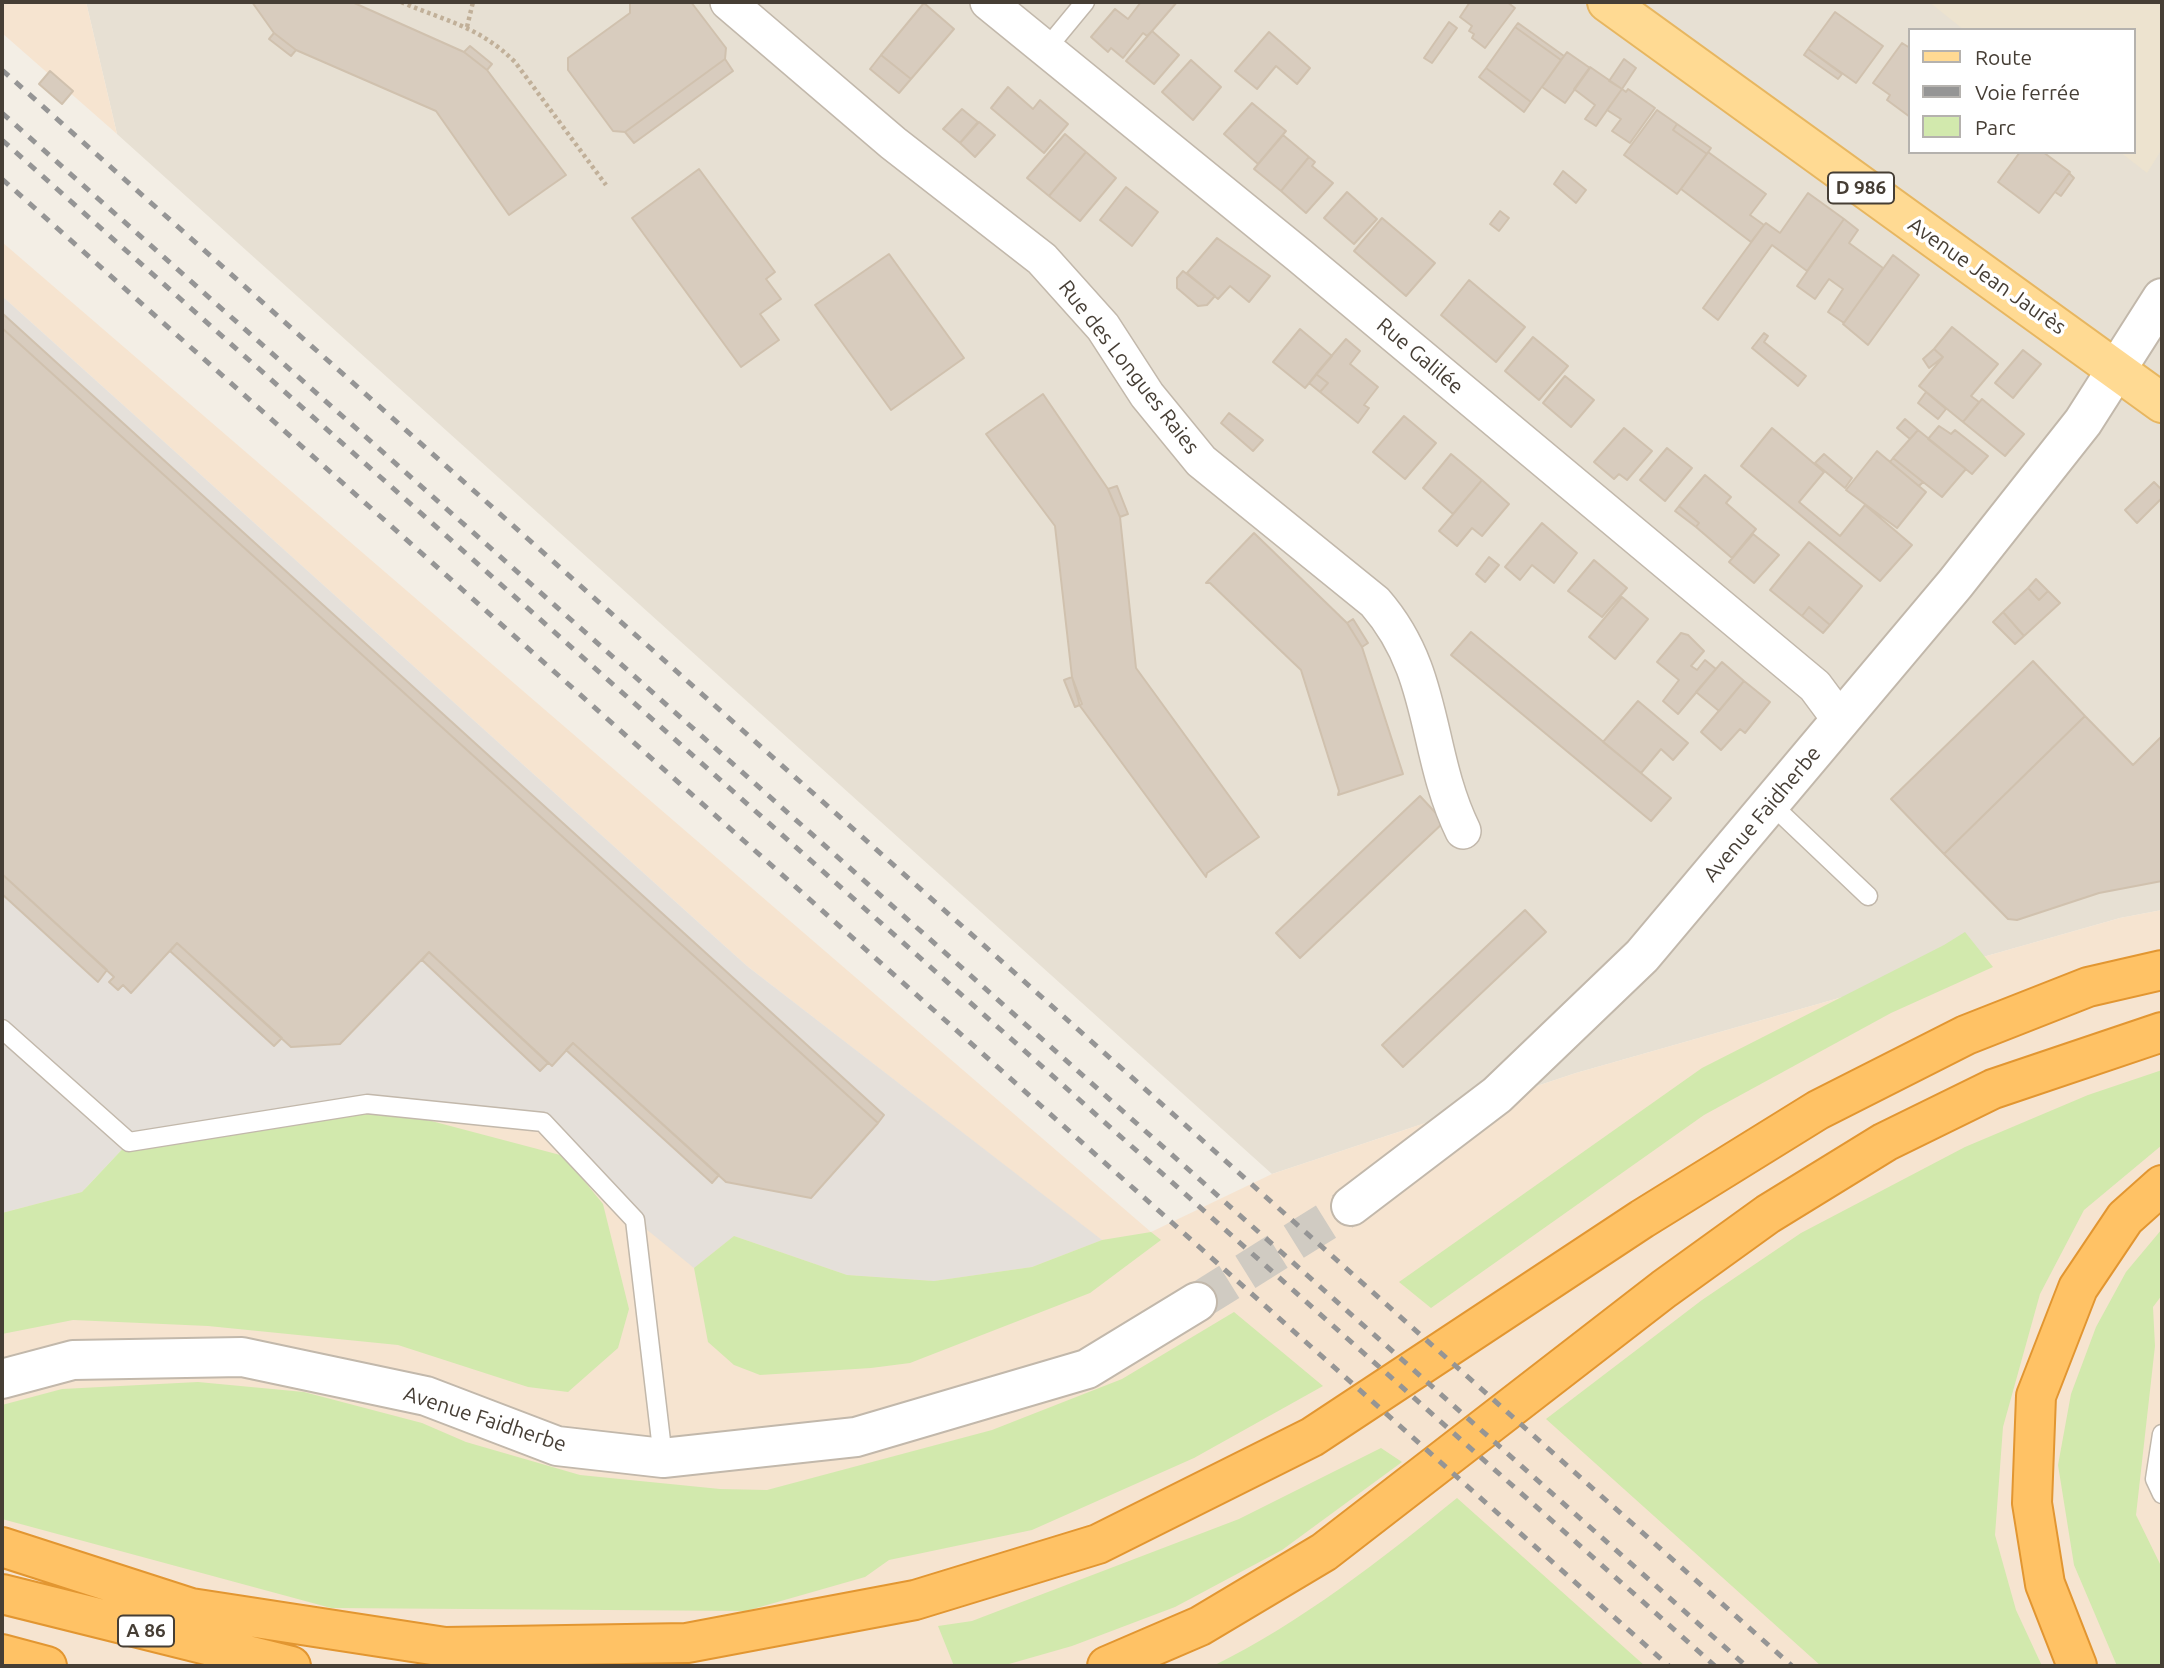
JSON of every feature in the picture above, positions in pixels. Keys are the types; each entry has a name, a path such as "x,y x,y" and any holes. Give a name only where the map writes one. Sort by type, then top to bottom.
{"highway":[{"path":"2,1547 191,1608 445,1647 687,1643 915,1600 1098,1544 1312,1437 1642,1219 1818,1110 1966,1035 2088,987 2162,970"},
{"path":"1107,1666 1200,1626 1324,1552 1664,1289 1768,1214 1885,1142 1993,1089 2162,1032"},
{"path":"2077,1666 2045,1584 2032,1503 2036,1396 2078,1288 2125,1217 2162,1185"},
{"name":"A 86","path":"2,1594 290,1666"},
{"path":"2,1654 47,1666"}],"main road":[{"name":"Avenue Jean Jaurès","path":"1607,2 2162,403"}],"street":[{"name":"Rue des Longues Raies","path":"728,2 893,143 1021,242 1063,280 1103,327 1147,395 1201,461 1345,575 1388,616 1409,650 1427,705 1441,774 1463,831"},
{"name":"Rue Galilée","path":"988,2 1047,48 1815,686 1841,721"},
{"name":"Avenue Faidherbe","path":"1351,1206 1497,1095 1623,975 1772,804 1964,573 2083,422 2119,370 2162,298"},
{"name":"Avenue Faidherbe","path":"2,1379 73,1360 242,1357 426,1396 557,1446 663,1458 856,1437 1087,1369 1197,1302"}],"lane":[{"path":"1047,48 1086,2"},
{"path":"1772,804 1868,896"},
{"path":"2,1029 129,1142 368,1104 543,1122 635,1220 663,1458"},
{"path":"2162,1434 2155,1479 2162,1494"}],"path":[{"path":"401,2 485,35 515,62 607,185"},
{"path":"467,27 473,2"}],"shaded area":[{"path":"2,2 86,2 117,134 2,33"},
{"path":"86,2 2162,2 2162,910 2120,918 1576,1073 1272,1174 117,134"},
{"path":"1929,2 2162,2 2162,149 2147,173 2123,154 2136,154 2136,28 1962,28"},
{"path":"2,242 1151,1232 1272,1174 1576,1073 2120,918 2162,910 2162,1666 2,1666 2,1213 367,1104 543,1122 1101,1240 747,966 2,296"},
{"path":"2,296 747,966 1102,1240 1032,1267 934,1281 847,1275 734,1236 694,1268 635,1220 543,1122 367,1104 129,1142 82,1192 2,1213"}],"green space":[{"path":"1965,932 1993,967 1891,1013 1704,1115 1431,1308 1399,1282 1702,1068"},
{"path":"2162,1070 2162,1145 2084,1210 2040,1294 2003,1427 1995,1535 2016,1610 2042,1666 1821,1666 1546,1419 1702,1300 1801,1233 1965,1147 2088,1095"},
{"path":"367,1104 564,1156 603,1204 629,1309 618,1348 568,1392 528,1387 398,1345 208,1326 73,1320 2,1334 2,1213 82,1192 129,1142"},
{"path":"2162,1229 2162,1295 2153,1307 2155,1346 2136,1515 2162,1568 2162,1666 2117,1666 2074,1565 2058,1465 2071,1394 2096,1327 2126,1272"},
{"path":"1151,1232 1161,1240 1090,1293 910,1363 871,1368 760,1375 734,1365 708,1342 694,1268 734,1236 847,1275 934,1281 1032,1267 1102,1240"},
{"path":"1234,1312 1323,1386 1194,1458 1032,1530 889,1560 865,1577 746,1611 331,1608 2,1519 2,1405 62,1389 198,1382 304,1392 422,1423 466,1442 580,1475 720,1489 767,1490 992,1430 1122,1379"},
{"path":"1381,1448 1402,1462 1282,1550 1175,1607 1072,1646 1002,1666 954,1666 938,1626 972,1621 1239,1519"},
{"path":"1457,1498 1645,1666 1213,1666 1309,1610 1370,1567"}],"building":[{"path":"252,2 352,2 464,52 487,70 566,175 509,215 436,111 296,50 274,33"},
{"path":"630,2 691,2 726,48 725,59 625,132 613,131 568,70 568,58 630,13"},
{"path":"1141,2 1177,2 1147,36 1143,33 1123,58 1111,48 1108,52 1091,37 1115,9 1128,19"},
{"path":"1470,2 1507,2 1515,8 1485,48 1472,38 1474,34 1469,31 1472,26 1460,17"},
{"path":"924,3 954,29 911,79 881,55"},
{"path":"1835,12 1883,46 1856,83 1808,49"},
{"path":"1449,22 1457,28 1432,63 1424,58"},
{"path":"1518,23 1564,56 1561,60 1515,27"},
{"path":"1515,27 1561,60 1531,102 1486,68"},
{"path":"1152,31 1179,55 1154,84 1126,61"},
{"path":"1269,32 1310,68 1297,84 1276,66 1257,89 1235,71"},
{"path":"274,33 296,50 291,56 269,39"},
{"path":"1902,43 1909,47 1909,116 1887,100 1890,95 1873,83"},
{"path":"470,46 492,64 487,70 464,52"},
{"path":"1808,49 1842,74 1838,79 1804,55"},
{"path":"1567,52 1590,68 1565,103 1542,87"},
{"path":"881,55 911,79 899,93 870,69"},
{"path":"725,59 733,71 634,143 625,132"},
{"path":"1624,59 1636,68 1622,89 1609,81"},
{"path":"1191,60 1221,87 1193,120 1162,92"},
{"path":"1590,67 1622,89 1596,126 1585,119 1595,105 1574,89"},
{"path":"1486,68 1531,102 1524,112 1479,77"},
{"path":"50,71 73,91 62,104 39,84"},
{"path":"1008,87 1033,109 1040,100 1068,124 1044,153 991,108"},
{"path":"1622,89 1626,92 1628,89 1655,108 1630,143 1612,131 1621,119 1607,110"},
{"path":"1252,103 1286,131 1258,164 1224,134"},
{"path":"962,109 978,122 960,143 943,129"},
{"path":"1657,110 1677,124 1673,130 1707,154 1677,194 1624,155"},
{"path":"979,122 995,135 975,157 960,143"},
{"path":"1677,124 1711,148 1707,154 1673,130"},
{"path":"1065,134 1086,152 1049,196 1027,178"},
{"path":"1283,135 1309,157 1281,191 1254,169"},
{"path":"1086,152 1116,178 1080,221 1049,196"},
{"path":"1708,152 1766,194 1750,215 1764,225 1751,242 1681,189"},
{"path":"2019,154 2046,154 2070,172 2039,213 1998,182"},
{"path":"1309,157 1315,162 1312,166 1333,183 1306,213 1281,191"},
{"path":"699,169 775,272 766,279 781,299 760,314 779,340 741,367 632,218"},
{"path":"1563,171 1586,190 1576,203 1554,184"},
{"path":"2069,173 2074,178 2061,196 2055,192"},
{"path":"1126,187 1158,212 1132,246 1100,220"},
{"path":"1347,192 1377,219 1354,244 1324,218"},
{"path":"1808,193 1844,219 1807,271 1772,245 1718,320 1703,308 1764,225 1766,223 1780,233"},
{"path":"1500,211 1509,218 1499,231 1490,224"},
{"path":"1382,218 1435,263 1406,296 1354,251"},
{"path":"1844,219 1858,230 1849,243 1883,268 1844,323 1828,312 1843,289 1829,279 1815,299 1797,286"},
{"path":"1217,238 1270,276 1249,302 1230,286 1218,299 1187,273"},
{"path":"889,254 964,358 891,410 815,305"},
{"path":"1893,255 1919,275 1868,345 1843,324"},
{"path":"1183,271 1215,296 1207,305 1198,306 1177,288 1177,278"},
{"path":"1469,280 1525,327 1496,362 1441,315"},
{"path":"2,313 884,1115 878,1123 2,328"},
{"path":"1952,327 1998,364 1971,396 1979,402 1963,422 1919,386 1943,357 1934,349"},
{"path":"2,328 878,1123 811,1198 726,1182 573,1043 552,1066 429,952 340,1044 291,1047 177,943 131,993 123,985 118,990 109,982 114,977 2,874"},
{"path":"1300,329 1332,356 1305,388 1273,362"},
{"path":"1764,333 1768,336 1764,342 1806,376 1798,386 1752,348"},
{"path":"1533,337 1568,366 1539,400 1505,371"},
{"path":"1346,339 1360,351 1350,364 1378,387 1364,405 1369,408 1358,423 1320,392 1328,383 1316,374"},
{"path":"1934,349 1943,357 1929,368 1923,359"},
{"path":"2023,350 2041,364 2013,398 1995,383"},
{"path":"1316,374 1328,383 1320,392 1309,383"},
{"path":"1565,376 1594,400 1571,427 1543,403"},
{"path":"1926,392 1946,409 1938,419 1918,403"},
{"path":"1043,394 1108,489 1120,517 1136,668 1259,837 1207,873 1206,877 1080,706 1072,677 1055,526 986,434"},
{"path":"1982,399 2024,434 2005,456 1963,422"},
{"path":"1229,413 1263,440 1253,451 1221,423"},
{"path":"1404,416 1436,443 1405,479 1373,452"},
{"path":"1905,419 1918,430 1910,439 1897,428"},
{"path":"1939,426 1951,434 1955,430 1988,456 1972,474 1928,439"},
{"path":"1624,428 1652,451 1627,480 1619,474 1614,479 1594,462"},
{"path":"1772,428 1824,472 1799,502 1840,536 1865,505 1912,545 1880,581 1741,466"},
{"path":"1918,430 1966,469 1942,497 1893,458"},
{"path":"1667,448 1692,468 1665,501 1640,480"},
{"path":"1877,451 1926,492 1897,528 1846,490"},
{"path":"1451,454 1482,480 1453,514 1423,488"},
{"path":"1824,454 1852,478 1845,488 1815,463"},
{"path":"1893,458 1923,482 1919,486 1890,462"},
{"path":"1705,475 1731,497 1726,503 1756,529 1732,558 1696,527 1699,523 1679,506"},
{"path":"1482,480 1509,504 1482,536 1472,528 1457,546 1439,531"},
{"path":"2154,482 2162,490 2162,498 2137,523 2125,510"},
{"path":"1117,486 1128,514 1120,517 1108,489"},
{"path":"1679,506 1699,523 1696,527 1675,511"},
{"path":"1542,523 1577,553 1554,583 1532,565 1520,580 1505,567"},
{"path":"1254,533 1347,623 1362,647 1403,774 1338,795 1301,670 1210,583 1206,583"},
{"path":"1753,534 1779,555 1754,583 1729,562"},
{"path":"1809,542 1862,586 1830,625 1809,607 1802,616 1770,590"},
{"path":"1489,557 1499,565 1485,582 1476,574"},
{"path":"1594,560 1627,588 1602,617 1568,591"},
{"path":"2036,579 2048,591 2039,600 2028,588"},
{"path":"2028,588 2039,600 2048,591 2060,603 2024,636 2003,612"},
{"path":"1622,597 1648,619 1615,659 1589,637"},
{"path":"1809,607 1830,625 1823,633 1802,616"},
{"path":"2003,612 2024,636 2015,644 1993,622"},
{"path":"1353,619 1368,643 1362,647 1347,623"},
{"path":"1471,632 1671,798 1651,821 1451,655"},
{"path":"1681,633 1688,635 1704,651 1691,666 1697,670 1705,660 1716,669 1678,714 1663,701 1679,680 1657,662"},
{"path":"2033,661 2085,716 1944,854 1891,799"},
{"path":"1722,662 1744,681 1719,711 1696,692"},
{"path":"1072,677 1082,704 1075,707 1064,680"},
{"path":"1744,681 1770,702 1745,733 1740,729 1721,750 1701,732"},
{"path":"1638,701 1688,743 1673,760 1661,749 1641,773 1603,742"},
{"path":"2085,716 2133,765 2162,736 2162,881 2099,893 2017,920 2008,919 1944,854"},
{"path":"1420,796 1444,822 1300,958 1276,933"},
{"path":"2,874 107,970 98,982 2,894"},
{"path":"1525,910 1546,932 1403,1067 1382,1045"},
{"path":"177,943 282,1038 274,1046 170,951"},
{"path":"429,952 548,1063 540,1071 422,960"},
{"path":"573,1043 719,1175 712,1183 566,1050"}],"tunnel":[{"path":"1197,1302 1351,1206"}],"railway":[{"path":"2,70 1792,1666"},
{"path":"2,113 1746,1666"},
{"path":"2,140 1715,1666"},
{"path":"2,179 1669,1666"}]}
